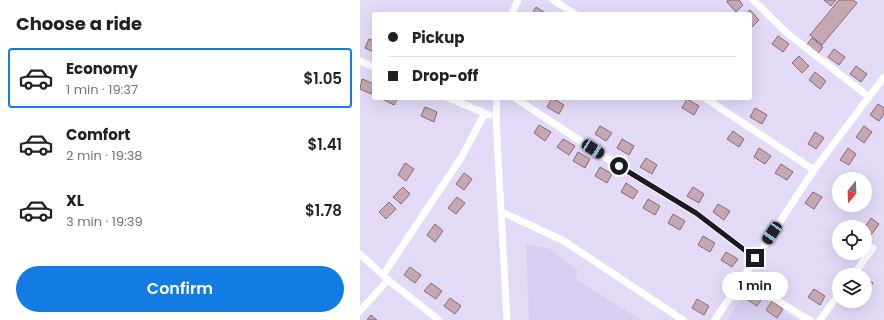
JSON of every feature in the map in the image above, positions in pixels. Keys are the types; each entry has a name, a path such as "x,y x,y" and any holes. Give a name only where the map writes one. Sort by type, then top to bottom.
{"street":[{"path":"513,12 518,0"},
{"path":"553,0 572,12"},
{"path":"752,0 787,33 869,97"},
{"path":"360,61 372,66"},
{"path":"715,320 814,170 884,77"},
{"path":"454,100 496,118"},
{"path":"497,100 496,118 507,320"},
{"path":"518,100 619,166 696,213 755,258"},
{"path":"708,100 814,170"},
{"path":"360,311 385,278 461,158 485,113"},
{"path":"502,212 564,241 683,320"},
{"path":"858,268 873,248"},
{"path":"360,254 385,278 439,320"},
{"path":"742,278 810,320"},
{"path":"820,320 832,304"}],"shaded area":[{"path":"526,244 550,249 578,271 575,279 641,320 529,320"},
{"path":"749,288 795,319 799,320 727,320"}],"building":[{"path":"728,0 739,0 743,5 736,12 727,2"},
{"path":"824,0 836,0 831,6"},
{"path":"839,0 853,0 857,3 822,45 810,35"},
{"path":"536,7 544,12 533,12"},
{"path":"752,12 759,20 752,27"},
{"path":"778,36 789,44 783,52 772,44"},
{"path":"812,38 823,47 817,55 806,46"},
{"path":"369,39 372,40 372,51 365,48"},
{"path":"834,49 845,57 839,65 828,57"},
{"path":"799,56 809,66 802,73 792,63"},
{"path":"856,66 867,74 861,82 850,74"},
{"path":"815,72 826,81 820,89 809,80"},
{"path":"362,79 372,83 371,94 360,89"},
{"path":"384,100 397,100 394,105"},
{"path":"551,100 555,100 564,105 559,114 547,107"},
{"path":"686,100 699,106 694,115 682,108"},
{"path":"878,104 884,108 884,114 879,121 870,115"},
{"path":"425,107 437,112 434,122 421,116"},
{"path":"755,108 767,115 762,124 750,117"},
{"path":"539,125 551,132 545,141 534,133"},
{"path":"600,126 612,133 606,141 595,134"},
{"path":"864,126 872,132 864,143 856,137"},
{"path":"733,131 744,139 739,147 727,139"},
{"path":"815,132 824,138 816,149 808,144"},
{"path":"563,139 575,146 569,155 557,147"},
{"path":"622,139 634,146 629,155 617,148"},
{"path":"759,148 771,156 765,164 754,157"},
{"path":"848,148 856,154 849,165 840,160"},
{"path":"578,152 590,159 585,168 573,161"},
{"path":"646,158 657,165 652,174 640,167"},
{"path":"405,163 414,169 406,181 398,175"},
{"path":"781,164 793,172 787,180 775,173"},
{"path":"600,167 612,174 607,183 595,176"},
{"path":"464,173 472,179 464,190 456,184"},
{"path":"626,183 638,191 633,199 621,192"},
{"path":"403,187 410,194 401,204 393,197"},
{"path":"693,187 704,194 699,203 687,196"},
{"path":"813,192 822,197 814,209 805,203"},
{"path":"457,197 465,203 456,214 448,208"},
{"path":"648,199 660,206 655,215 643,208"},
{"path":"389,202 396,209 386,219 379,212"},
{"path":"718,204 730,211 724,220 713,212"},
{"path":"673,214 685,221 680,230 668,223"},
{"path":"871,218 879,224 872,234 872,220 870,220"},
{"path":"435,224 443,231 435,242 427,235"},
{"path":"703,236 715,243 710,252 698,245"},
{"path":"726,252 738,259 732,267 721,260"},
{"path":"410,267 421,275 415,283 404,275"},
{"path":"431,283 442,291 436,299 424,291"},
{"path":"751,289 763,297 757,306 745,298"},
{"path":"814,289 825,296 820,305 808,297"},
{"path":"450,298 461,306 455,314 444,306"},
{"path":"697,299 709,306 704,315 692,308"},
{"path":"772,301 783,309 777,318 766,310"},
{"path":"371,315 377,320 367,320"}],"route":[{"path":"619,166 696,213 755,258"}]}
